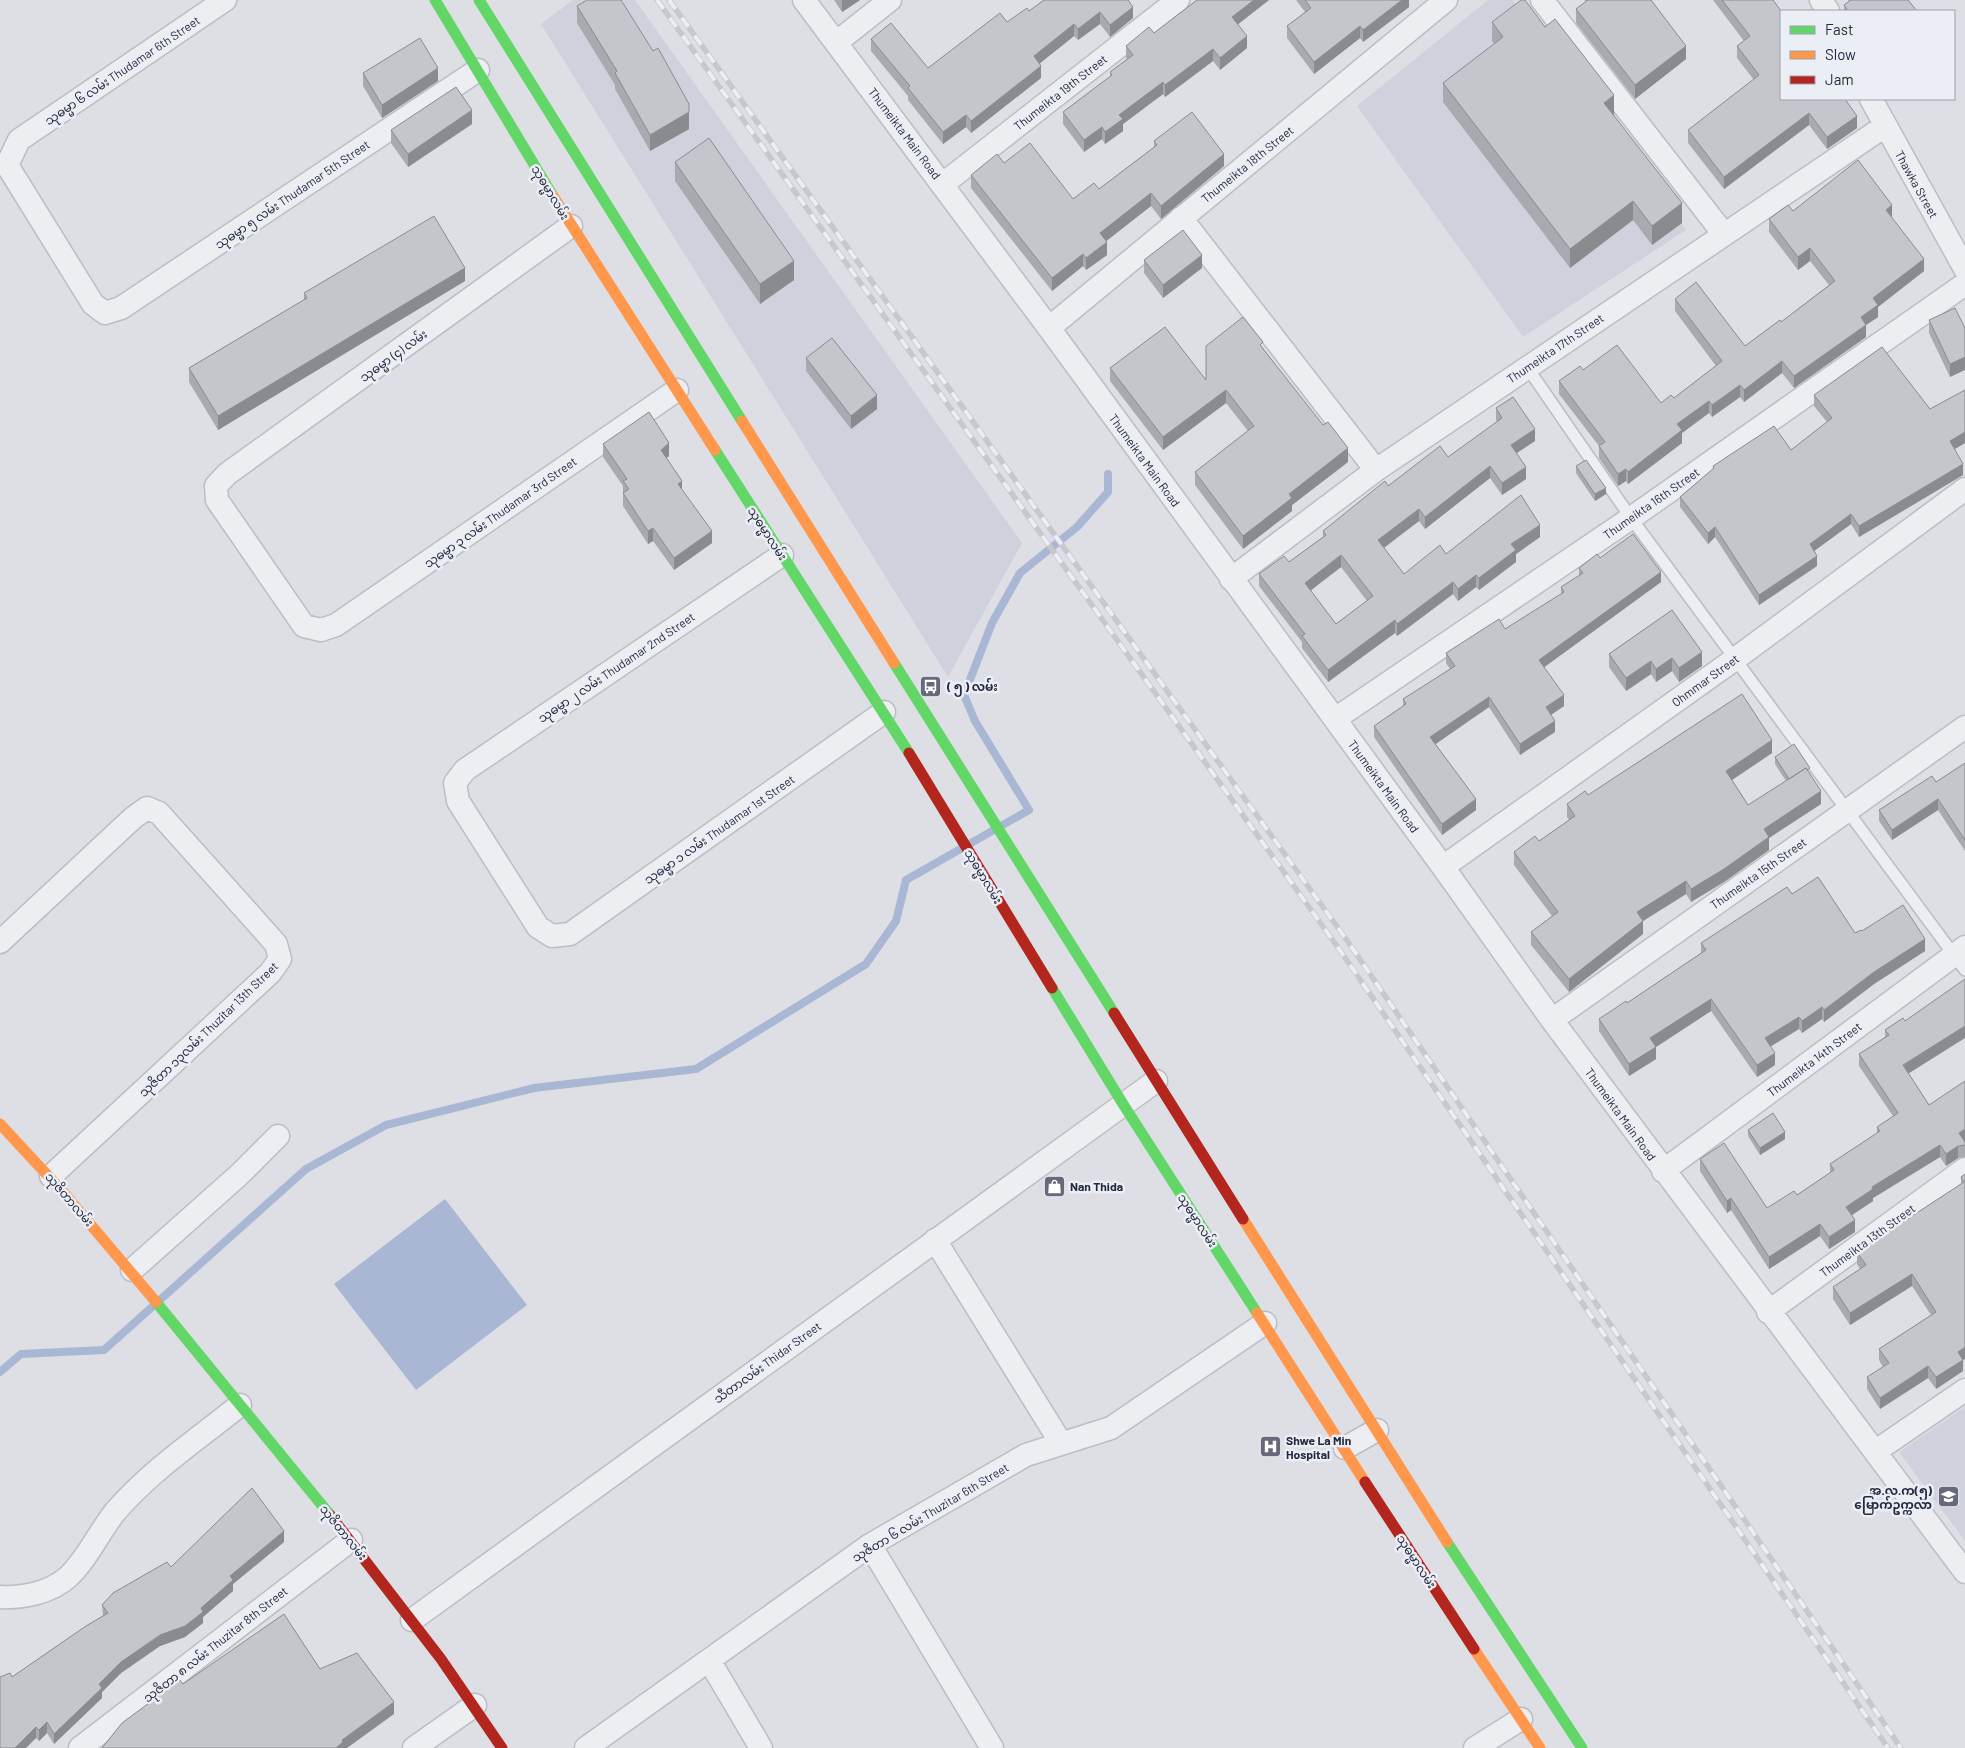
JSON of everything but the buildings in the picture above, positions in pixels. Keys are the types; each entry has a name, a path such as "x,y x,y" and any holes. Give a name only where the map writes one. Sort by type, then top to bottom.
{"main road":[{"name":"သုဓမ္မာလမ်း","path":"434,0 571,226 884,712 1123,1104 1540,1748"},
{"path":"479,0 1156,1081 1377,1430 1582,1748"},
{"name":"သုဇိတာလမ်း","path":"0,1124 51,1176 134,1273 351,1540 475,1705 502,1748"}],"street":[{"name":"သုဓမ္မာ ၆ လမ်း Thudamar 6th Street","path":"105,313 93,304 7,165 19,140 225,0"},
{"name":"Thumeikta Main Road","path":"804,0 1049,328 1663,1171 1768,1312 1876,1451 1965,1572"},
{"path":"837,42 890,0"},
{"name":"Thumeikta 19th Street","path":"943,184 1178,0"},
{"name":"Thumeikta 18th Street","path":"1049,328 1446,0"},
{"path":"1542,0 1723,233"},
{"name":"သုဓမ္မာ ၅ လမ်း Thudamar 5th Street","path":"105,313 121,308 478,70"},
{"name":"Thawka Street","path":"1872,100 1965,269"},
{"name":"Thumeikta 17th Street","path":"1231,579 1376,470 1723,233 1885,126"},
{"path":"1181,218 1376,470"},
{"name":"သုဓမ္မာ (၄) လမ်း","path":"321,630 304,626 217,500 216,486 227,474 571,226"},
{"name":"Thumeikta 16th Street","path":"1334,719 1630,518 1965,284"},
{"name":"သုဓမ္မာ ၃ လမ်း Thudamar 3rd Street","path":"321,630 336,625 677,390"},
{"name":"Ohmmar Street","path":"1443,867 1735,659 1965,490"},
{"name":"သုဓမ္မာ ၂ လမ်း Thudamar 2nd Street","path":"552,936 538,927 458,801 455,783 465,770 782,554"},
{"name":"သုဓမ္မာ ၁ လမ်း Thudamar 1st Street","path":"552,936 570,934 884,712"},
{"name":"Thumeikta 15th Street","path":"1552,1020 1965,727"},
{"name":"သုဇိတာ ၁၃လမ်း Thuzitar 13th Street","path":"0,942 133,818 147,808 159,813 276,944 280,960 270,973 51,1176"},
{"name":"Thumeikta 14th Street","path":"1663,1171 1961,957"},
{"name":"သီတာလမ်း Thidar Street","path":"412,1620 1156,1081"},
{"path":"134,1273 278,1136"},
{"name":"Thumeikta 13th Street","path":"1768,1312 1965,1169"},
{"path":"935,1240 1061,1443"},
{"name":"သုဇိတာ ၆ လမ်း Thuzitar 6th Street","path":"586,1748 870,1545 1001,1467 1026,1455 1111,1428 1265,1323"},
{"path":"1876,1451 1965,1390"},
{"path":"0,1597 21,1598 52,1587 68,1576 116,1512 143,1484 240,1405"},
{"path":"1345,1448 1377,1430"},
{"name":"သုဇိတာ ၈ လမ်း Thuzitar 8th Street","path":"80,1748 351,1540"},
{"path":"870,1545 992,1748"},
{"path":"709,1660 761,1748"},
{"path":"414,1748 475,1705"},
{"path":"1475,1748 1521,1719"}],"lane":[{"path":"1527,367 1630,518 1846,811 1961,957"}],"shaded area":[{"path":"573,0 635,0 1022,543 948,677 541,24"},
{"path":"1488,0 1512,0 1686,230 1523,337 1357,106"},
{"name":"အ.လ.က(၅) မြောက်ဥက္ကလာ","path":"1965,1407 1965,1541 1899,1452"}],"water":[{"path":"445,1199 527,1305 416,1390 334,1284"}],"waterway":[{"path":"0,1372 21,1354 104,1350 306,1169 386,1125 534,1088 696,1069 866,964 896,921 906,880 1029,810 975,721 964,695 992,623 1020,573 1077,527 1108,492 1108,474"}],"railway":[{"path":"657,0 1337,946 1888,1748"},
{"path":"669,0 1346,939 1901,1748"}],"traffic: fast":[{"path":"435,0 553,196"},
{"path":"479,0 742,421"},
{"path":"715,450 909,753"},
{"path":"894,663 1114,1013"},
{"path":"1052,988 1123,1104 1257,1313"},
{"path":"156,1302 330,1515"},
{"path":"1447,1542 1582,1748"}],"traffic: slow":[{"path":"553,196 715,450"},
{"path":"742,421 894,663"},
{"path":"0,1124 63,1192 156,1302"},
{"path":"1243,1219 1447,1542"},
{"path":"1257,1313 1365,1482"},
{"path":"1474,1649 1540,1748"}],"traffic: jam":[{"path":"909,753 1052,988"},
{"path":"1114,1013 1243,1219"},
{"path":"1365,1482 1474,1649"},
{"path":"330,1515 441,1659 502,1748"}],"place":[{"name":"( ၅ ) လမ်း","path":"931,686"},
{"name":"Nan Thida","path":"1054,1186"},
{"name":"Shwe La Min Hospital","path":"1270,1447"},
{"name":"အ.လ.က(၅) မြောက်ဥက္ကလာ","path":"1948,1497"}]}
